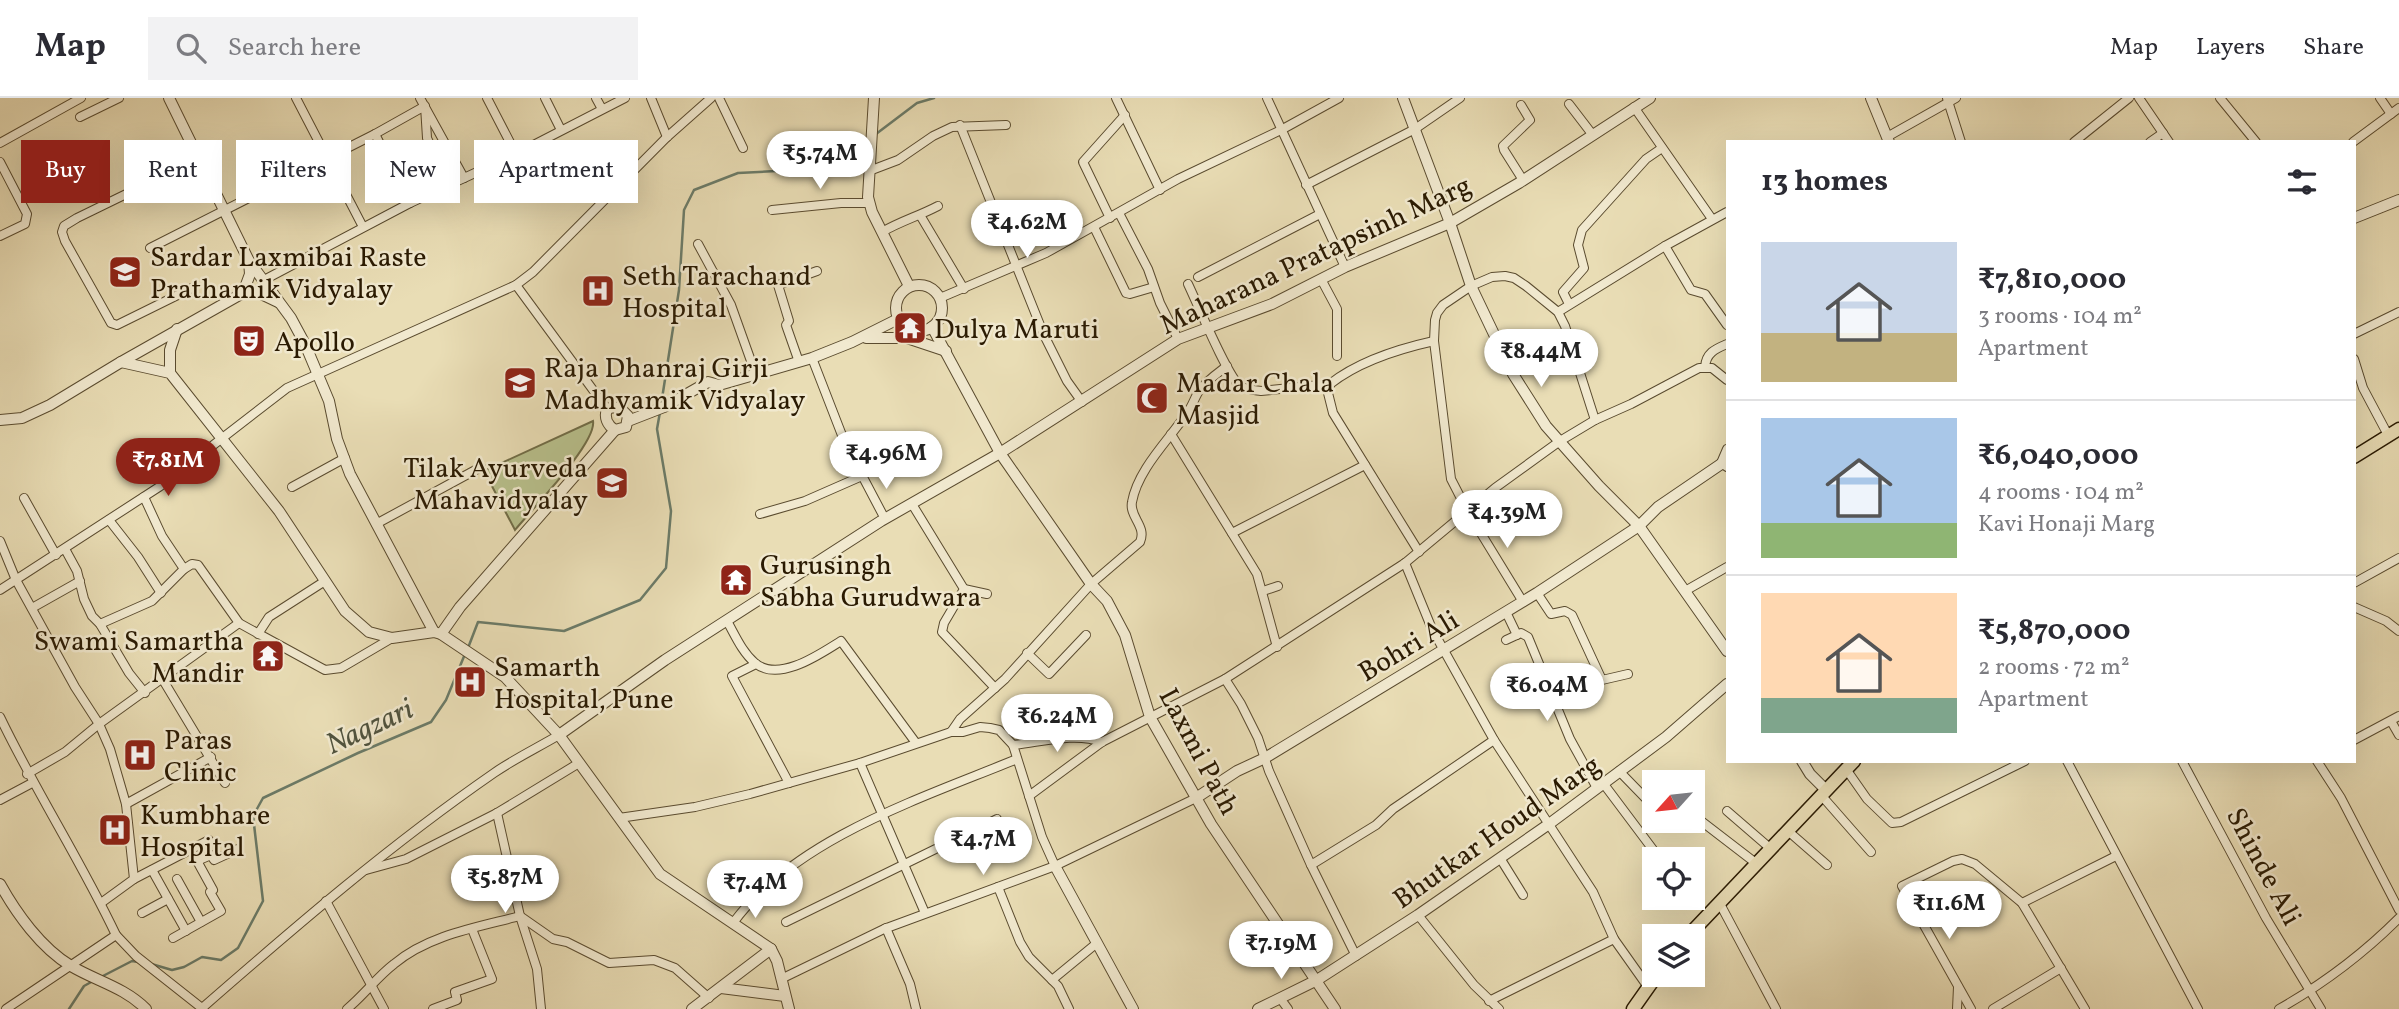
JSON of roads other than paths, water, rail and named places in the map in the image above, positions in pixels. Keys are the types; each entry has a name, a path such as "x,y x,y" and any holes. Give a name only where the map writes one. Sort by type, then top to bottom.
{"highway":[{"path":"2356,456 2396,435"},
{"path":"1699,924 1850,765"},
{"path":"1633,1009 1648,988"}],"street":[{"path":"0,143 81,98"},
{"path":"80,117 119,98"},
{"path":"169,98 189,140"},
{"path":"296,98 318,140"},
{"path":"487,98 509,140"},
{"path":"545,98 561,130"},
{"path":"596,98 602,109"},
{"path":"650,98 667,137"},
{"path":"0,590 144,497 287,388 516,285 533,272 667,137 711,98"},
{"path":"719,98 743,148"},
{"path":"874,98 868,197 909,286"},
{"path":"1116,98 1160,190"},
{"path":"1267,98 1345,267"},
{"path":"940,298 1046,253 1160,190 1339,98"},
{"path":"1403,98 1471,286 1513,374 1546,426 1639,526 1726,650"},
{"path":"1306,185 1415,129 1460,98"},
{"name":"Maharana Pratapsinh Marg","path":"559,735 616,692 885,519 1000,453 1178,339 1272,304 1345,267 1450,223 1523,180 1636,103 1650,98"},
{"path":"1871,98 1888,139 1951,99 1961,140"},
{"path":"2076,140 2129,98"},
{"path":"2139,98 2168,140"},
{"path":"2220,98 2254,140"},
{"path":"2381,98 2391,114"},
{"path":"542,140 620,99"},
{"path":"351,146 375,134 423,102"},
{"path":"423,102 464,178"},
{"path":"423,102 429,140"},
{"path":"1636,103 1662,148 1712,219"},
{"path":"1569,104 1592,134"},
{"path":"1521,105 1530,120 1503,146 1523,180"},
{"path":"2356,140 2399,108"},
{"path":"1110,218 1083,162 1125,115"},
{"path":"869,171 898,160 933,136 960,125 1006,125"},
{"path":"960,125 1015,267 1058,365 1082,402"},
{"path":"2153,140 2163,133"},
{"path":"375,134 378,140"},
{"path":"1569,304 1563,292 1584,268 1578,245 1582,230 1646,159 1662,148"},
{"path":"0,162 27,214 25,224 0,236"},
{"path":"460,180 474,173"},
{"path":"124,195 77,218 64,226 62,232 111,323 117,325 192,288"},
{"path":"2356,217 2399,200"},
{"path":"220,203 249,261 305,344 329,401 337,439 345,458 376,524 441,634 505,677 559,735 660,874 771,949 789,1005"},
{"path":"150,248 241,203"},
{"path":"350,203 363,227"},
{"path":"264,280 410,203"},
{"path":"772,210 870,203"},
{"path":"882,232 938,206"},
{"path":"1558,312 1665,246 1726,212"},
{"path":"1119,213 1148,269 1178,339"},
{"path":"1198,276 1320,214"},
{"path":"920,215 964,289"},
{"path":"1094,227 1122,290 1130,294 1154,287"},
{"path":"698,244 731,305 756,374"},
{"path":"1665,246 1691,290 1705,294 1726,323"},
{"path":"243,293 250,274 249,261"},
{"path":"799,362 786,325 789,321 778,285 817,271"},
{"path":"1522,602 1451,480 1434,341 1437,313 1443,305 1471,286 1492,277 1514,278 1558,312 1595,420"},
{"path":"1321,279 1337,309 1337,356"},
{"path":"1188,284 1227,366 1239,385 1250,390 1330,384 1355,368 1402,348 1434,341"},
{"path":"516,285 607,409"},
{"path":"909,286 927,286 940,298 942,311 937,323 932,327 917,331 909,329 898,319 897,300 909,286"},
{"path":"0,420 22,418 50,405 243,293 257,292 279,302"},
{"path":"2356,333 2399,312"},
{"path":"628,421 660,409 708,382 719,385 812,358 862,338 898,319"},
{"name":"Laxmi Path","path":"932,327 1000,453 1091,584 1107,601 1125,635 1150,717 1211,824 1335,1009"},
{"path":"177,329 170,350 170,373 279,510 345,611 369,632 392,638 441,634"},
{"path":"862,338 907,338 946,351"},
{"path":"1705,367 1706,359 1712,352 1726,345"},
{"path":"812,358 845,443 885,519"},
{"path":"121,362 170,373"},
{"path":"2356,365 2363,388 2396,435"},
{"path":"951,733 960,719 995,688 1091,584 1140,542 1140,526 1131,510 1132,500 1144,472 1191,409 1198,391 1227,366"},
{"path":"1029,796 1102,742 1225,679 1405,563 1518,470 1595,420 1705,367 1712,368 1726,379"},
{"path":"1330,384 1328,393 1333,413 1419,552"},
{"path":"441,634 460,607 615,430 626,427 628,421 622,410 614,407 607,409"},
{"path":"607,409 605,414 608,422 615,430"},
{"path":"1171,434 1257,574 1277,647"},
{"path":"292,487 345,458"},
{"name":"Bohri Ali","path":"1196,798 1537,593 1639,526 1658,507 1725,463"},
{"path":"1232,533 1365,465"},
{"path":"376,524 481,467"},
{"path":"760,514 805,501 862,476"},
{"path":"144,497 162,536 184,569"},
{"path":"24,498 55,555"},
{"path":"912,504 964,589 987,594"},
{"path":"109,520 138,557 161,593"},
{"path":"0,541 16,580 75,687 99,724 110,749 126,804 134,879"},
{"path":"65,549 92,616 145,693"},
{"path":"2356,582 2399,558"},
{"path":"1405,563 1443,651 1494,740 1593,892 1614,939 1648,988"},
{"path":"100,624 152,601 192,564 203,569 239,622 326,670 332,671 392,638"},
{"path":"1685,591 1726,568"},
{"path":"32,608 80,581"},
{"path":"258,634 269,617 325,581"},
{"path":"1262,592 1278,586"},
{"path":"964,589 944,622 942,632 995,688"},
{"path":"1537,593 1551,614 1565,611 1572,615 1602,680 1628,674"},
{"path":"2356,608 2386,621 2399,631"},
{"path":"1506,612 1517,635"},
{"path":"727,621 741,646 756,664 764,669 779,670 792,666 841,641 916,743"},
{"path":"27,774 65,752 239,622"},
{"path":"1506,640 1521,633 1528,637 1570,739 1600,785 1650,847"},
{"path":"1027,653 1049,674 1086,635"},
{"path":"756,664 732,676 789,783"},
{"path":"1225,679 1241,704 1311,866 1356,956"},
{"path":"163,680 225,783"},
{"name":"Bhutkar Houd Marg","path":"1258,1009 1317,980 1418,915 1549,824 1666,737 1726,685"},
{"path":"0,718 27,774 101,904 116,936 136,956 202,1009 363,870 496,772 559,735"},
{"path":"2356,739 2395,718 2399,735"},
{"path":"619,818 695,807 789,783 951,733 980,727 999,730 1013,745 1055,866 1133,1009"},
{"path":"1013,745 1078,738 1092,738 1102,742"},
{"path":"0,746 11,740"},
{"path":"1311,866 1367,831 1394,809 1494,740"},
{"path":"126,804 211,757"},
{"path":"733,923 748,903 818,848 882,815 1017,759"},
{"path":"363,870 406,859 497,813 579,762"},
{"path":"860,763 925,913"},
{"path":"1803,763 1871,852"},
{"path":"1850,765 1867,799 1892,822 1901,822 2021,763"},
{"path":"2068,763 2198,1009"},
{"name":"Shinde Ali","path":"2183,763 2266,918 2321,1009"},
{"path":"2318,763 2340,798 2399,910"},
{"path":"1619,771 1642,795"},
{"path":"0,800 32,783"},
{"path":"781,979 886,928 1055,866 1196,798"},
{"path":"1727,811 1771,849"},
{"path":"497,813 520,916 537,969 541,1009"},
{"path":"786,922 997,819"},
{"path":"1705,824 1757,864"},
{"path":"1788,831 1827,864"},
{"path":"101,904 134,879 209,840"},
{"path":"197,861 211,855 214,860 238,849"},
{"path":"173,938 221,911 210,892 214,890 191,850"},
{"path":"2022,903 2116,856"},
{"path":"1500,858 1523,895"},
{"path":"1971,1009 1902,887 1962,859 1975,864 2022,903 2085,1009"},
{"path":"152,870 186,931"},
{"path":"177,879 201,922"},
{"path":"0,884 27,926 72,966 117,986 146,1009"},
{"path":"998,887 1020,942 1029,957 1058,986 1069,1009"},
{"path":"142,913 168,899"},
{"path":"326,901 384,1009"},
{"path":"1719,902 1776,1009"},
{"path":"1418,915 1453,961 1499,1009"},
{"path":"347,1009 393,964 416,948 520,916"},
{"path":"520,916 553,939 567,942 609,963 654,960 675,968 709,998"},
{"path":"2280,1009 2309,992 2380,937 2399,918"},
{"path":"886,928 910,984 916,1009"},
{"path":"433,1009 457,1000 455,992 492,979 472,929"},
{"path":"6,1009 116,936"},
{"path":"1489,1001 1614,939"},
{"path":"1052,980 1097,943"},
{"path":"692,1009 771,949"},
{"path":"1993,1009 2061,968"},
{"path":"1956,1009 1958,986"},
{"path":"721,988 789,1005"},
{"path":"1280,998 1288,1009"}],"waterway":[{"path":"876,134 917,103 934,98"},
{"name":"Nagzari","path":"661,405 679,290 684,210 694,190 738,173 776,171 830,163 867,139"},
{"name":"Nagzari","path":"468,648 478,622 564,631 640,600 666,568 671,511 657,429 660,412"},
{"name":"Nagzari","path":"148,963 172,970 202,957 221,960 238,948 263,901 253,816 263,798 431,722 446,700 465,654"},
{"name":"Nagzari","path":"99,978 132,961 138,962"},
{"name":"Nagzari","path":"69,1009 84,986 93,981"}],"place":[{"name":"Sardar Laxmibai Raste Prathamik Vidyalay","path":"125,272"},
{"name":"Seth Tarachand Hospital","path":"598,291"},
{"name":"Dulya Maruti","path":"910,328"},
{"name":"Apollo","path":"249,341"},
{"name":"Raja Dhanraj Girji Madhyamik Vidyalay","path":"520,383"},
{"name":"Madar Chala Masjid","path":"1152,398"},
{"name":"Tilak Ayurveda Mahavidyalay","path":"612,483"},
{"name":"Gurusingh Sabha Gurudwara","path":"736,580"},
{"name":"Swami Samartha Mandir","path":"268,656"},
{"name":"Samarth Hospital, Pune","path":"470,682"},
{"name":"Paras Clinic","path":"140,755"},
{"name":"Kumbhare Hospital","path":"115,830"}]}
